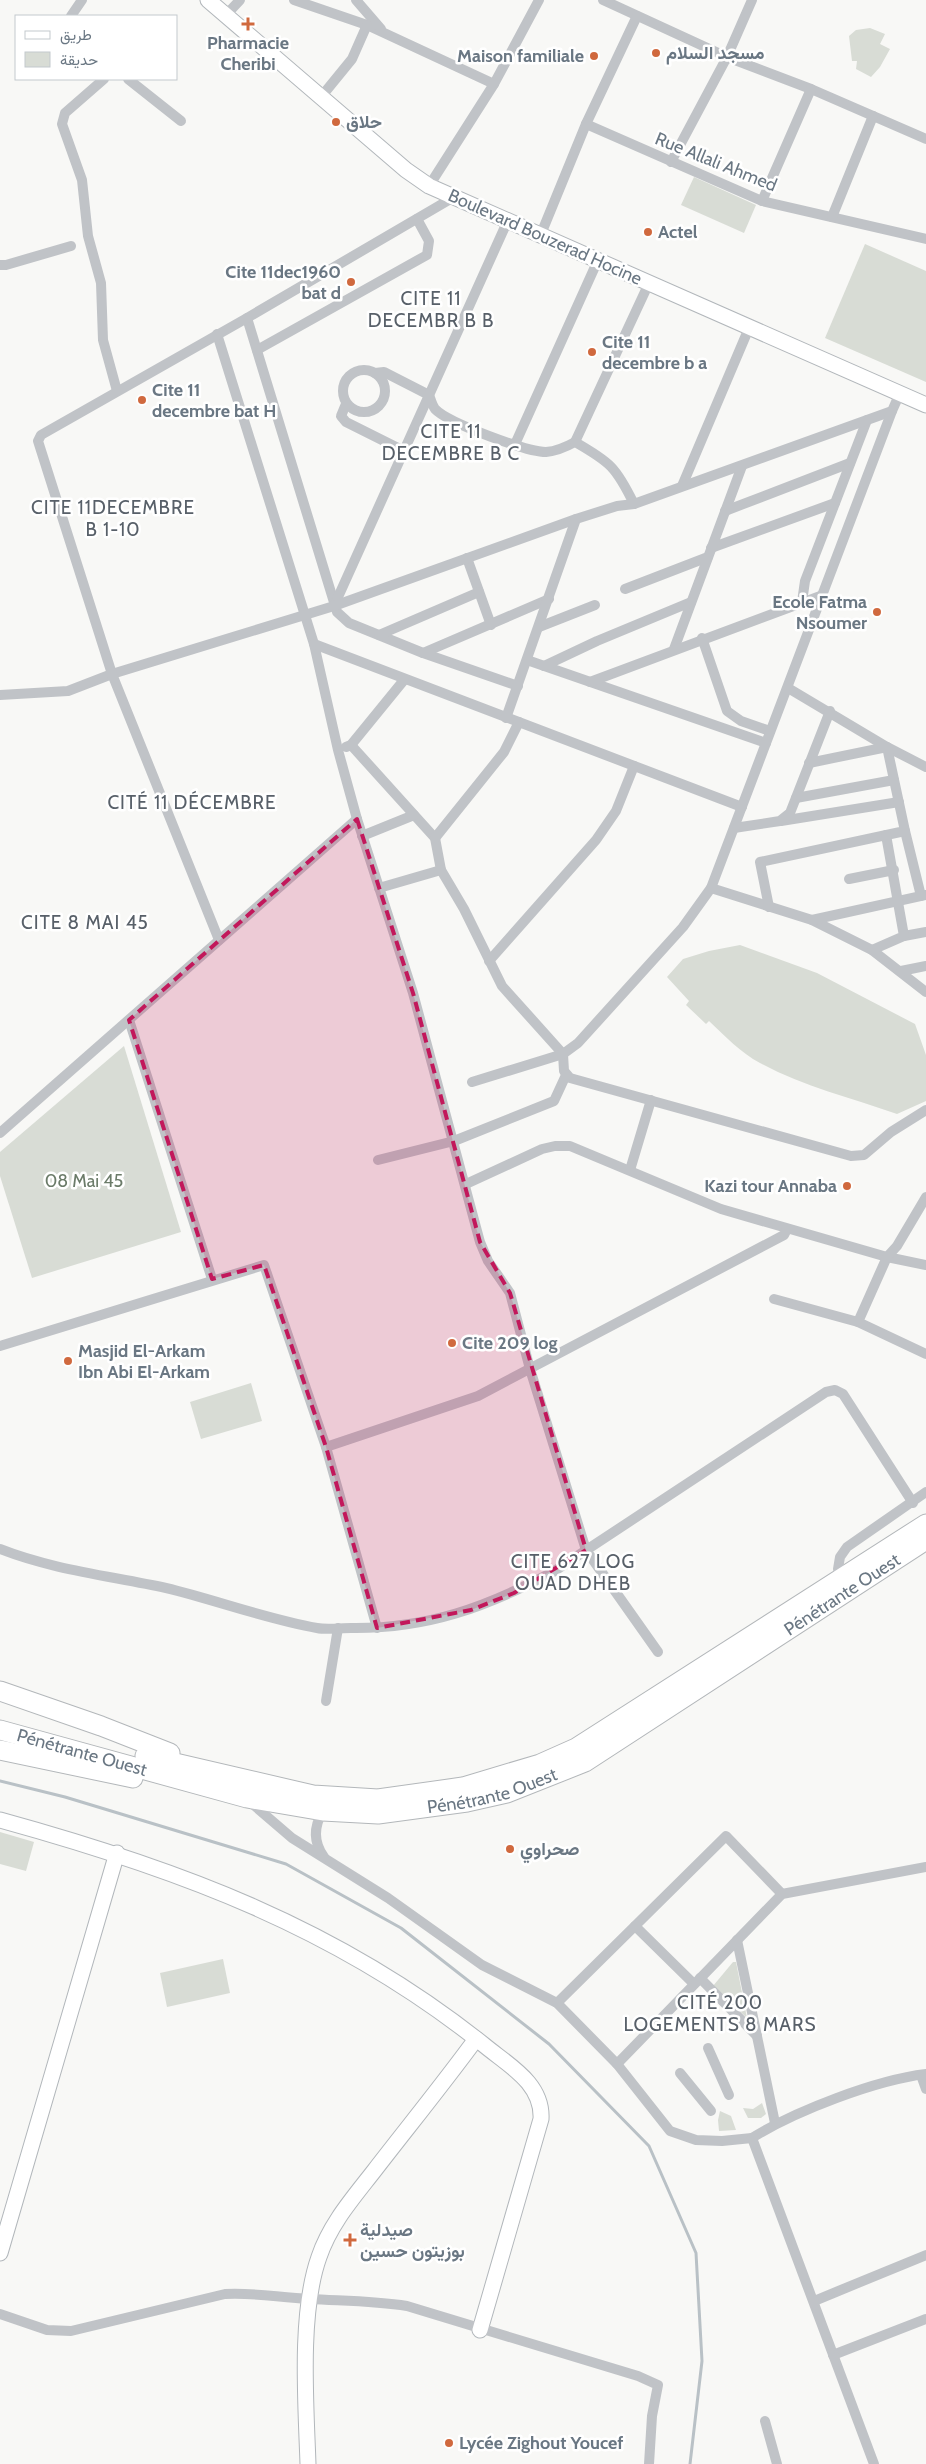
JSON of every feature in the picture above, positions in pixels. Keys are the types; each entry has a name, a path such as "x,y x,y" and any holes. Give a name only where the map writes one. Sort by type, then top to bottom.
{"highway":[{"path":"809,1608 838,1569 919,1506"},
{"name":"Pénétrante Ouest","path":"0,1717 168,1763 203,1777 246,1798 323,1810 378,1814 422,1810 506,1793 585,1762 809,1608 926,1524"},
{"name":"Pénétrante Ouest","path":"0,1730 203,1777 313,1795 378,1799 463,1787 502,1777 540,1764 576,1748 926,1540"},
{"path":"809,1608 860,1594 926,1552"},
{"path":"0,1691 102,1726 203,1777"},
{"path":"0,1750 163,1784 203,1777"}],"street":[{"path":"71,15 82,0"},
{"name":"Boulevard Bouzerad Hocine","path":"208,0 406,170 429,186 926,405"},
{"path":"226,16 240,0"},
{"path":"294,0 367,25 494,84"},
{"path":"356,0 384,34"},
{"path":"429,186 494,84 539,0"},
{"path":"603,0 726,57 810,89 926,139"},
{"path":"671,162 726,57 752,0"},
{"path":"541,234 586,124 637,16"},
{"path":"320,97 352,59 367,25"},
{"path":"103,80 65,113 62,124 82,180 88,236 101,283 103,340 117,391"},
{"path":"129,80 181,121"},
{"path":"762,202 810,89"},
{"path":"832,217 873,116"},
{"name":"Rue Allali Ahmed","path":"586,124 762,202 926,239"},
{"path":"220,940 112,674 38,441 41,435 454,197"},
{"path":"257,350 427,255 429,241 417,219"},
{"path":"334,606 508,220"},
{"path":"0,265 6,265 71,246"},
{"path":"513,444 516,442 598,260"},
{"path":"404,451 346,422 341,416 346,404 342,387 348,377 363,370 375,373 384,372 429,395 432,404 443,415 513,444 546,452 563,448 575,442 649,283"},
{"path":"247,318 337,612 349,623 423,654 518,686"},
{"path":"682,486 749,328"},
{"path":"217,334 314,644 338,750 357,819 413,993 466,1184 480,1242 488,1261 510,1293 530,1369 586,1550 658,1652"},
{"path":"346,404 357,412 364,413 377,409 384,397 385,390 380,377 375,373"},
{"path":"472,1082 563,1054 578,1043 683,927 711,888 900,393"},
{"path":"0,694 68,692 112,674 305,616 576,519 617,506 634,504 892,411"},
{"path":"802,602 805,581 867,420"},
{"path":"575,442 606,459 622,479 634,504"},
{"path":"725,511 850,463"},
{"path":"674,649 742,466"},
{"path":"625,590 710,552 835,502"},
{"path":"506,718 576,519"},
{"path":"467,558 490,625"},
{"path":"379,635 478,592"},
{"path":"590,682 702,638 823,595"},
{"path":"423,654 549,599"},
{"path":"544,666 597,641 691,602"},
{"path":"539,627 595,605"},
{"path":"702,638 727,711 741,721 770,731"},
{"path":"314,644 404,680 742,807"},
{"path":"527,660 766,743"},
{"path":"338,750 350,746 404,680"},
{"path":"788,688 830,711 887,747 926,767"},
{"path":"780,821 790,813 830,711"},
{"path":"435,838 504,752 518,722"},
{"path":"350,746 435,838 441,870 502,986 563,1054 566,1075 554,1101 454,1141 378,1160"},
{"path":"809,763 887,747"},
{"path":"812,920 923,896 905,831 887,747"},
{"path":"489,961 596,840 616,811 634,766"},
{"path":"796,798 894,780"},
{"path":"734,828 899,802"},
{"path":"362,836 414,815"},
{"path":"0,1133 357,819"},
{"path":"769,907 760,862 905,831"},
{"path":"886,835 894,870 904,936"},
{"path":"379,888 441,870"},
{"path":"849,880 894,870"},
{"path":"711,888 812,920 872,950 926,992"},
{"path":"872,950 904,936 926,932"},
{"path":"901,971 926,966"},
{"path":"129,1020 212,1279"},
{"path":"566,1075 570,1078 858,1157 906,1122 926,1110"},
{"path":"630,1170 651,1100"},
{"path":"466,1184 555,1146 570,1146 720,1209 887,1258 926,1265"},
{"path":"858,1322 887,1258 897,1246 926,1197"},
{"path":"326,1447 478,1396 784,1235 788,1229"},
{"path":"0,1344 264,1265 326,1447 377,1628"},
{"path":"774,1299 858,1322 926,1354"},
{"path":"0,1549 42,1562 124,1581 165,1588 318,1628 377,1628 437,1619 471,1610 522,1588 586,1550 832,1390 843,1394 919,1506 926,1492"},
{"path":"326,1701 338,1628"},
{"path":"246,1798 276,1826 388,1898 482,1965 557,2003 617,2064 670,2132 696,2140 722,2141 752,2138 775,2123 859,2091 924,2075 926,2088"},
{"path":"323,1810 316,1825 316,1833 318,1848 328,1861"},
{"path":"0,1820 117,1853 225,1894 322,1938 372,1967 476,2039 530,2083 536,2090 542,2109 541,2119 480,2330"},
{"path":"557,2003 726,1836 782,1894"},
{"path":"0,2252 37,2119 117,1853"},
{"path":"617,2064 782,1894 926,1867"},
{"path":"635,1926 757,2037"},
{"path":"737,1940 775,2123"},
{"path":"308,2464 306,2356 310,2299 318,2258 329,2232 476,2039"},
{"path":"708,2048 729,2095"},
{"path":"680,2073 711,2111"},
{"path":"752,2138 874,2464"},
{"path":"814,2301 926,2255"},
{"path":"0,2314 47,2330 71,2331 224,2294 239,2293 310,2299 375,2301 406,2306 480,2330 638,2376 658,2385 649,2464"},
{"path":"833,2354 926,2319"},
{"path":"765,2421 777,2464"}],"highlighted area":[{"path":"357,819 413,993 480,1242 510,1293 586,1550 514,1593 471,1610 377,1628 326,1447 264,1265 212,1279 129,1020"}],"green space":[{"path":"870,28 885,34 880,44 890,49 880,67 871,77 856,69 857,61 852,61 849,36 856,30"},
{"path":"694,177 756,205 744,233 681,205"},
{"path":"865,244 926,271 926,382 825,338"},
{"path":"740,945 817,973 915,1024 926,1055 926,1101 897,1114 827,1091 760,1063 740,1049 709,1021 706,1024 686,1005 689,1001 667,977 683,959 709,951"},
{"name":"08 Mai 45","path":"124,1046 181,1232 32,1278 0,1176 0,1152"},
{"path":"251,1383 262,1421 201,1439 190,1402"},
{"path":"0,1832 34,1842 26,1871 0,1864"},
{"path":"223,1959 230,1993 167,2007 160,1973"},
{"path":"733,1962 736,1962 747,2018 713,1986"},
{"path":"762,2103 766,2114 761,2118 748,2118 743,2108 753,2109"},
{"path":"720,2111 731,2116 736,2130 719,2131 718,2120"}],"waterway":[{"path":"0,1781 65,1797 286,1864 401,1928 549,2044 649,2146 696,2253 702,2361 690,2464"}],"place":[{"name":"Pharmacie Cheribi","path":"248,24"},
{"name":"مسجد السلام","path":"656,53"},
{"name":"Maison familiale","path":"594,56"},
{"name":"حلاق","path":"336,122"},
{"name":"Actel","path":"648,232"},
{"name":"Cite 11dec1960 bat d","path":"351,282"},
{"name":"Cite 11 decembre b a","path":"592,352"},
{"name":"Cite 11 decembre bat H","path":"142,400"},
{"name":"Ecole Fatma Nsoumer","path":"877,612"},
{"name":"Kazi tour Annaba","path":"847,1186"},
{"name":"Cite 209 log","path":"452,1343"},
{"name":"Masjid El-Arkam Ibn Abi El-Arkam","path":"68,1361"},
{"name":"صحراوي","path":"510,1849"},
{"name":"صيدلية بوزيتون حسين","path":"350,2240"},
{"name":"Lycée Zighout Youcef","path":"449,2443"}],"district":[{"name":"CITE 11 DECEMBR B B","path":"431,309"},
{"name":"CITE 11 DECEMBRE B C","path":"451,442"},
{"name":"CITE 11DECEMBRE B 1-10","path":"113,518"},
{"name":"CITÉ 11 DÉCEMBRE","path":"192,802"},
{"name":"CITE 8 MAI 45","path":"85,922"},
{"name":"CITE 627 LOG OUAD DHEB","path":"573,1572"},
{"name":"CITÉ 200 LOGEMENTS 8 MARS","path":"720,2013"}]}
